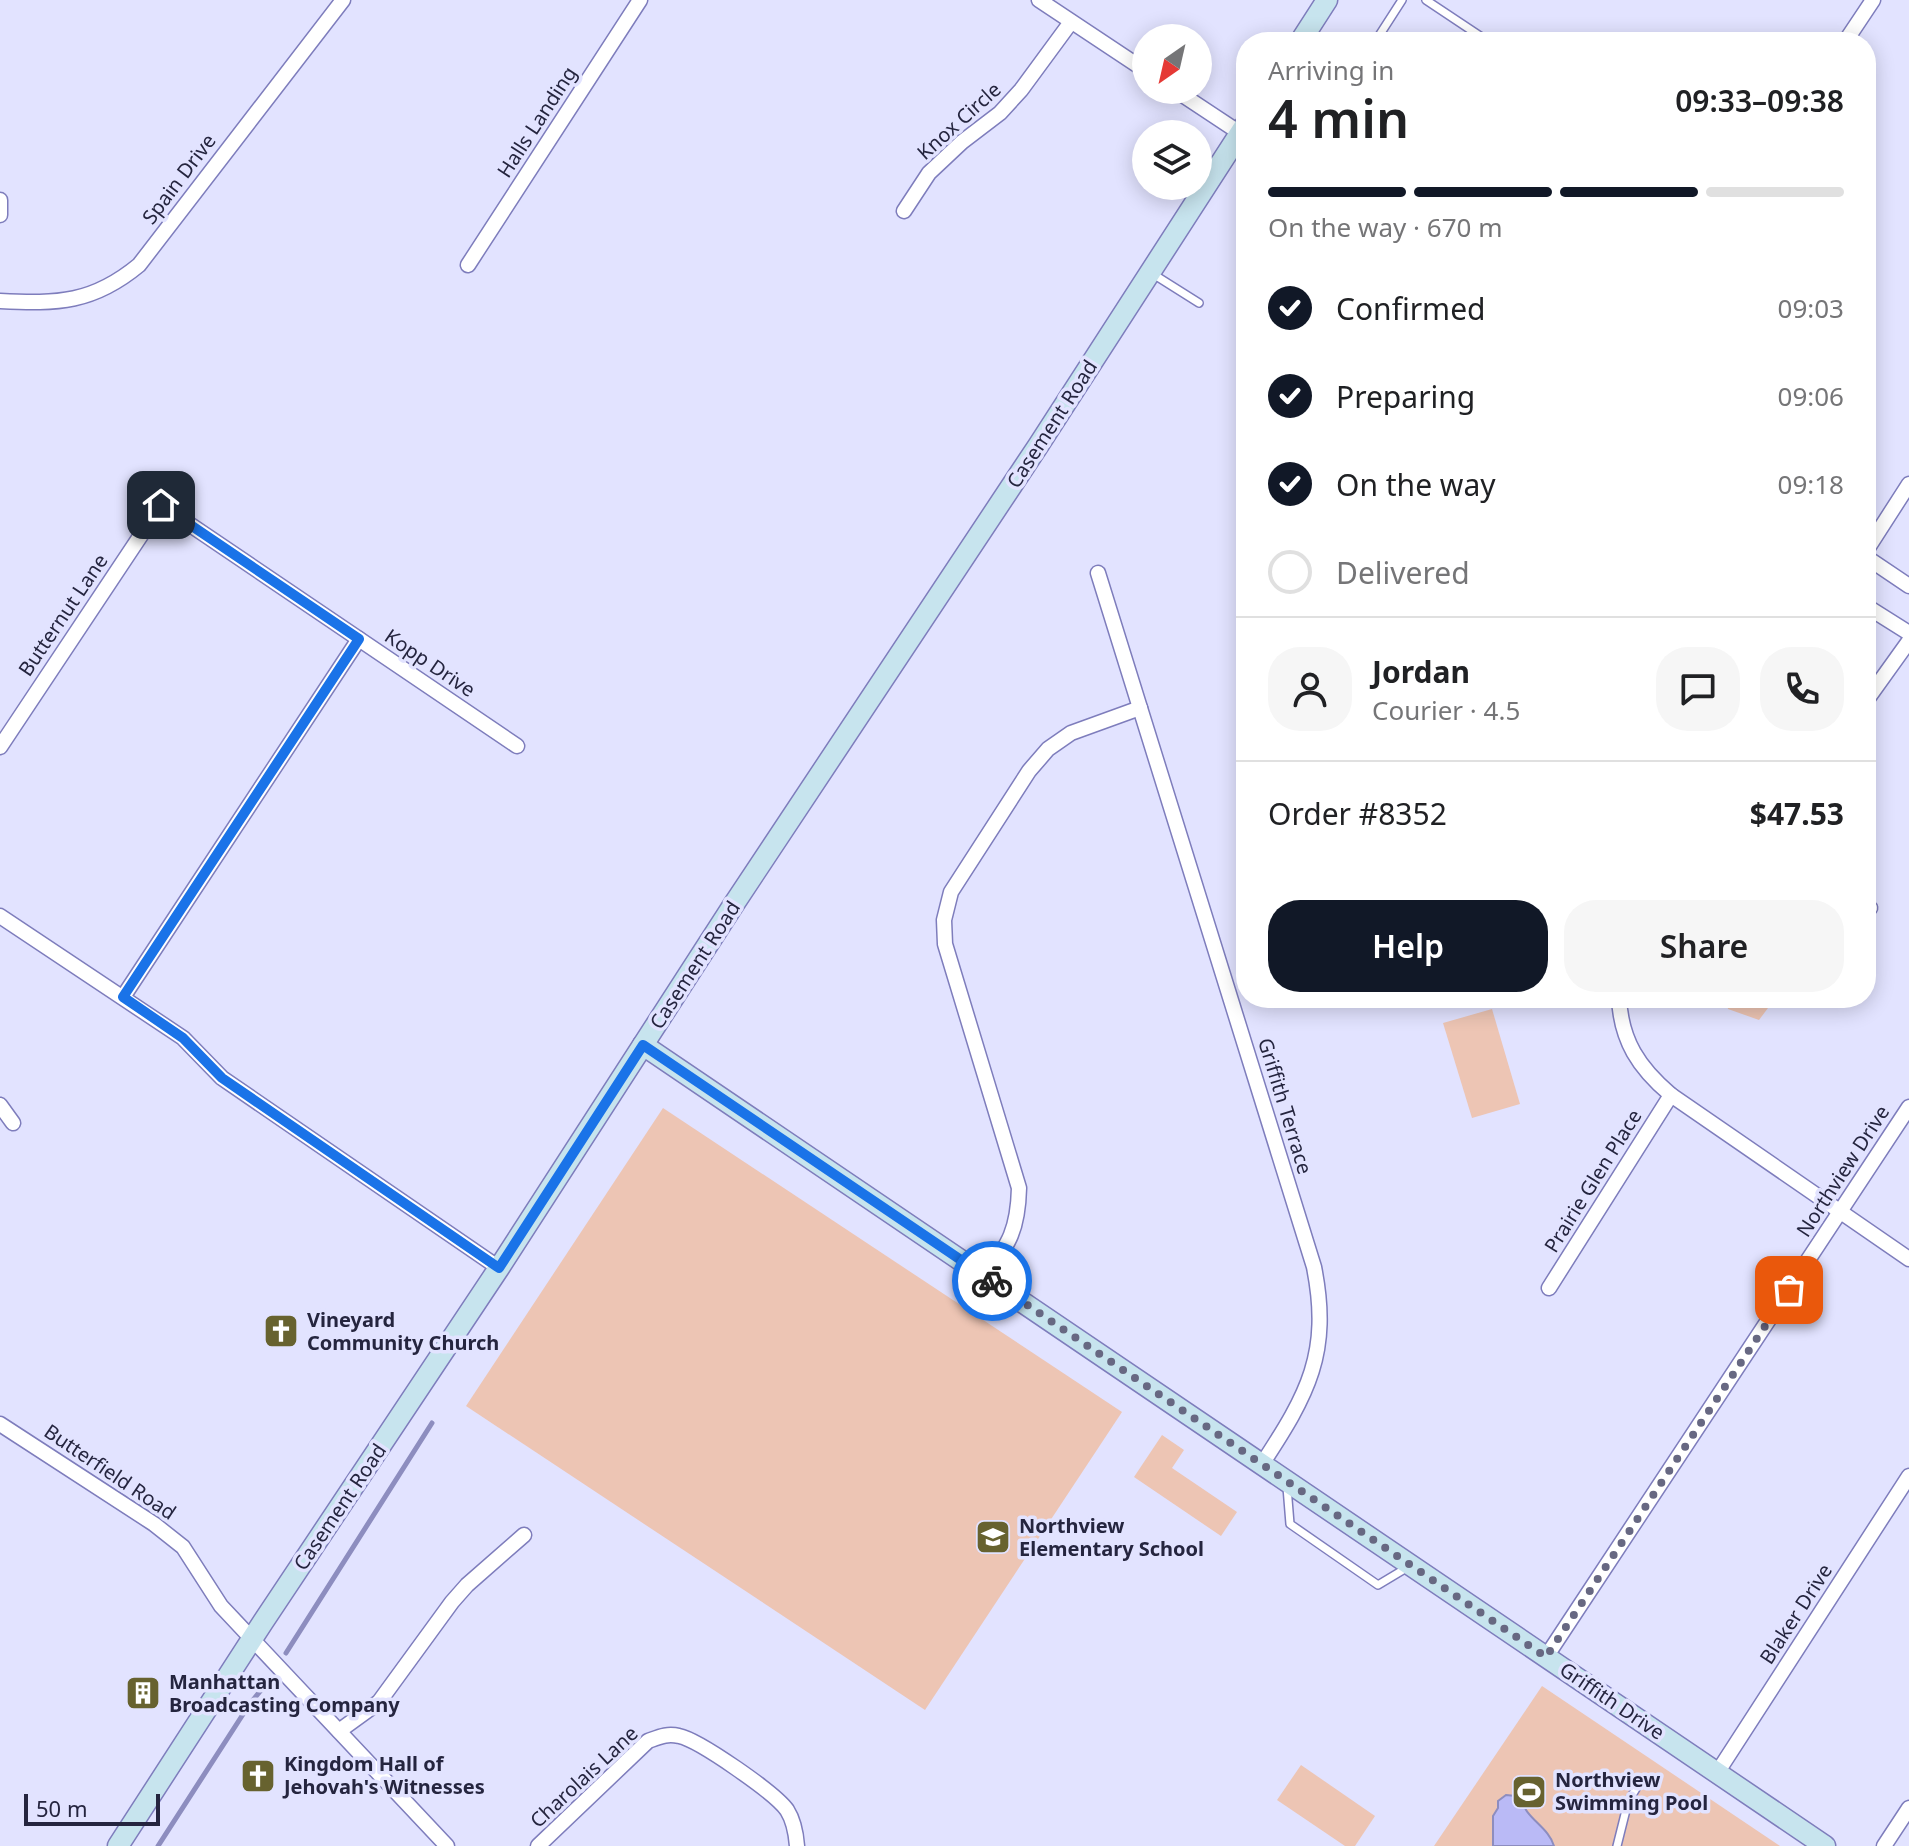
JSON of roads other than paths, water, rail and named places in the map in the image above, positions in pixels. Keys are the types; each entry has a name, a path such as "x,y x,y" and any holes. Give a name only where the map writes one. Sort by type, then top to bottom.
{"street":[{"name":"Spain Drive","path":"0,301 56,303 79,300 118,283 139,265 343,0"},
{"name":"Halls Landing","path":"468,265 640,0"},
{"path":"1039,0 1132,62"},
{"path":"1306,32 1327,0"},
{"path":"1852,32 1873,0"},
{"name":"Knox Circle","path":"904,211 929,173 1000,113 1021,90 1071,22"},
{"path":"1198,104 1236,127"},
{"name":"Casement Road","path":"118,1846 1236,144"},
{"path":"0,200 0,215"},
{"path":"1876,535 1909,484"},
{"name":"Kopp Drive","path":"161,505 517,746"},
{"name":"Butternut Lane","path":"0,747 161,505"},
{"path":"1876,564 1909,586"},
{"name":"Griffith Terrace","path":"1098,573 1314,1267 1321,1301 1321,1333 1314,1369 1301,1400 1262,1464"},
{"path":"1876,612 1909,633"},
{"path":"123,997 359,639"},
{"path":"1876,687 1909,641"},
{"path":"986,1277 1010,1241 1018,1216 1019,1188 945,944 944,920 951,892 1029,771 1048,749 1071,733 1140,708"},
{"path":"0,916 183,1038 222,1078 499,1268"},
{"path":"1620,1008 1626,1040 1650,1077 1671,1095 1909,1259"},
{"name":"Griffith Drive","path":"643,1045 1825,1846"},
{"name":"Prairie Glen Place","path":"1549,1288 1671,1095"},
{"path":"0,1105 13,1123"},
{"name":"Northview Drive","path":"1546,1657 1909,1107"},
{"name":"Butterfield Road","path":"0,1424 154,1524 183,1547 221,1606 442,1844"},
{"name":"Blaker Drive","path":"1717,1773 1909,1476"},
{"path":"339,1731 379,1702 452,1602 524,1535"},
{"name":"Charolais Lane","path":"538,1846 648,1741 663,1735 677,1735 695,1741 771,1794 785,1807 792,1820 797,1846"},
{"path":"1884,1846 1909,1808"}],"lane":[{"path":"1381,32 1402,0"},
{"path":"1426,0 1474,32"},
{"path":"1151,273 1199,303"},
{"path":"1286,1481 1290,1524 1378,1585 1411,1565"},
{"path":"1617,1846 1628,1802 1640,1782"}],"water":[{"path":"1506,1795 1522,1800 1554,1846 1493,1846 1493,1816 1498,1801"}],"waterway":[{"path":"286,1653 432,1423"},
{"path":"158,1846 249,1705 270,1679"}],"place":[{"name":"Vineyard Community Church","path":"281,1331"},
{"name":"Northview Elementary School","path":"993,1537"},
{"name":"Manhattan Broadcasting Company","path":"143,1693"},
{"name":"Kingdom Hall of Jehovah's Witnesses","path":"258,1776"},
{"name":"Northview Swimming Pool","path":"1529,1792"}]}
